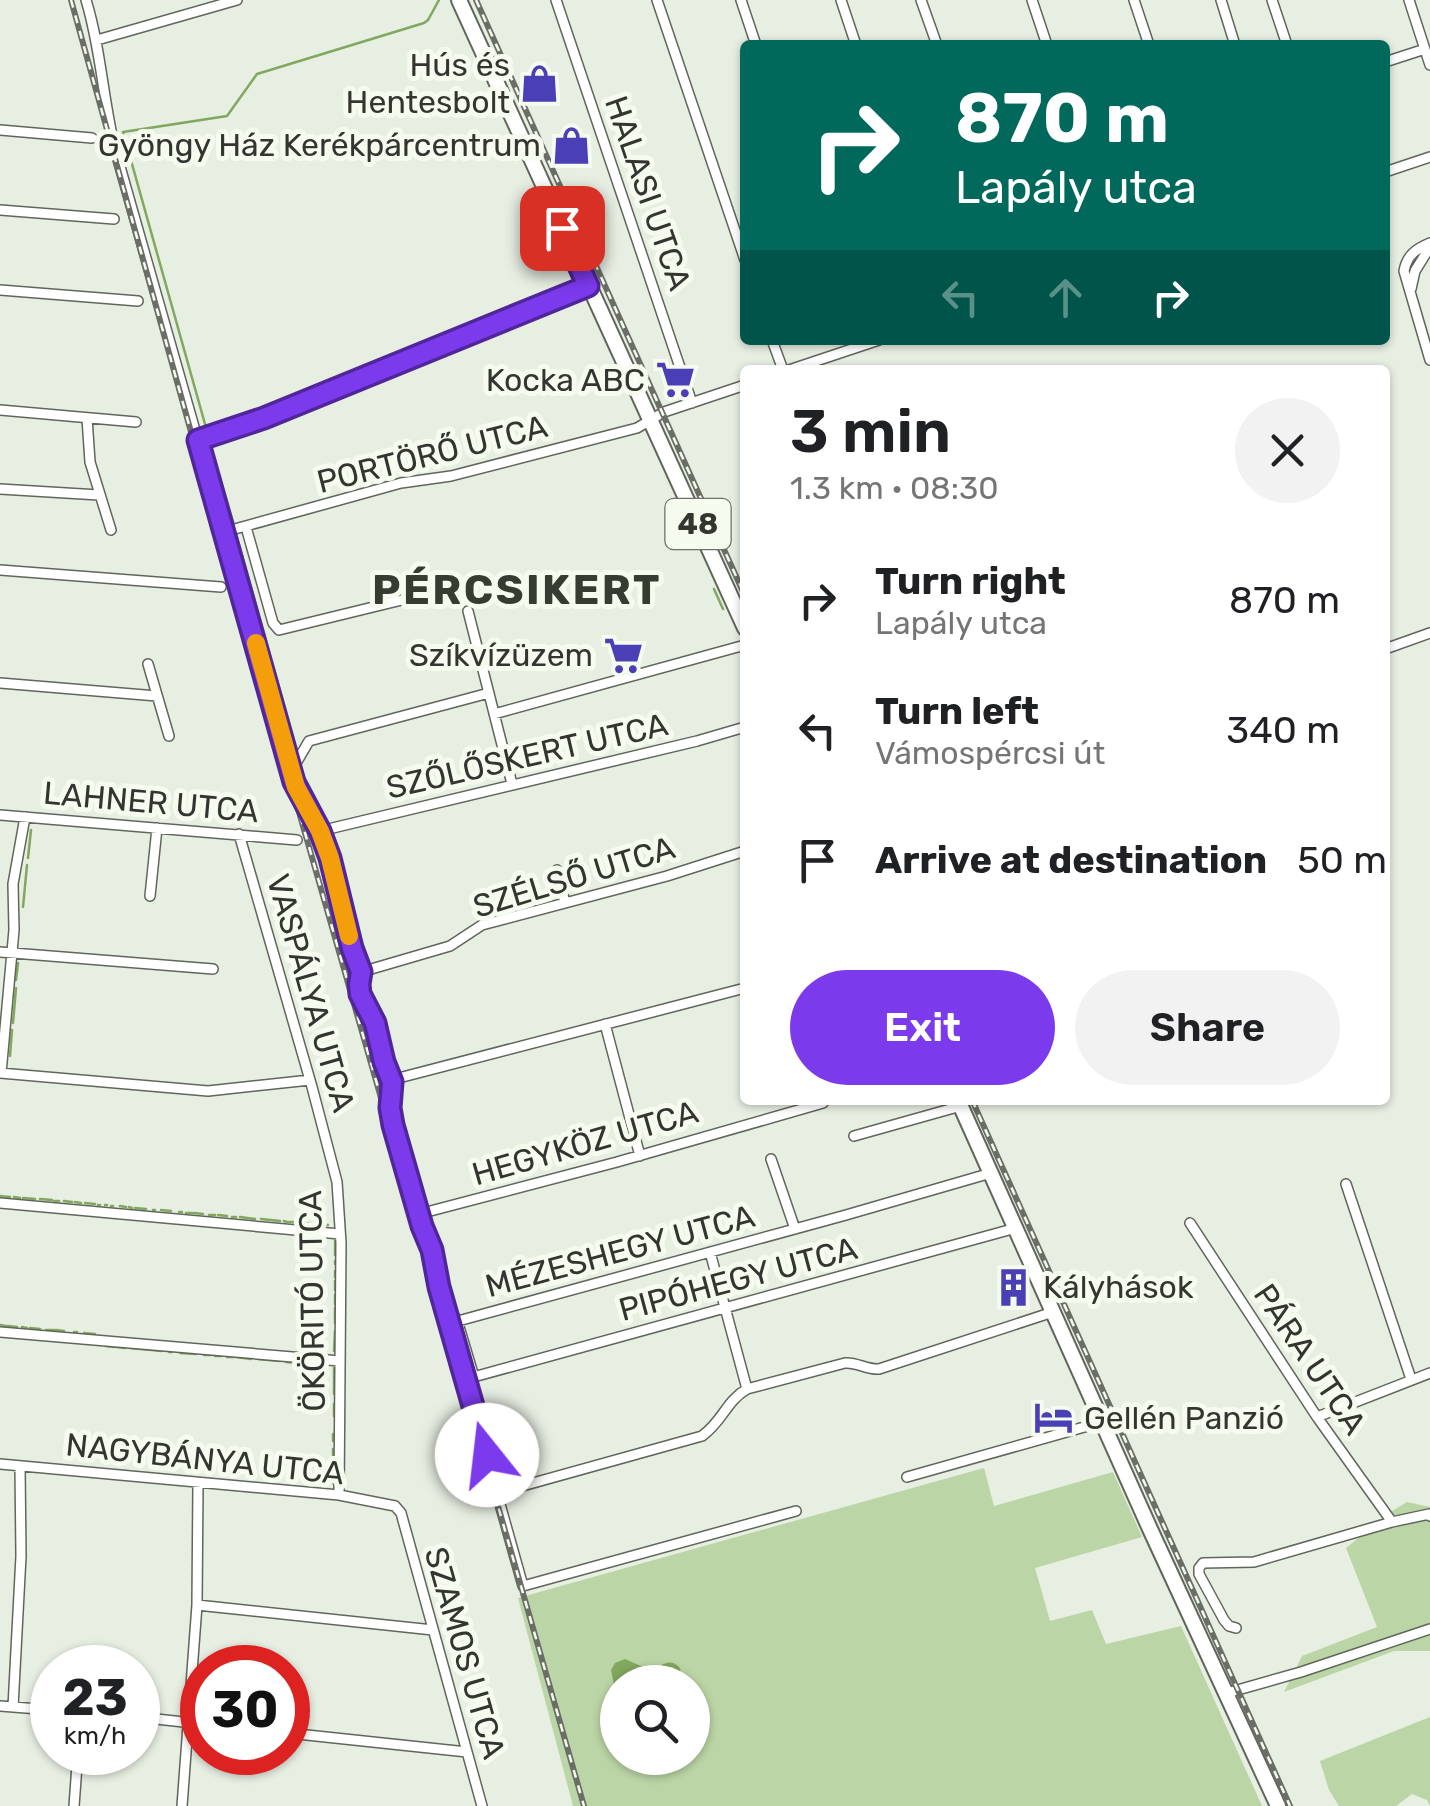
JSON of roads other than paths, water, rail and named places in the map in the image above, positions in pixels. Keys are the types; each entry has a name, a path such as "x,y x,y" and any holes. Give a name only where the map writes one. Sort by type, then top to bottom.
{"main road":[{"name":"48","path":"459,0 740,617"},
{"path":"961,1105 1278,1806"}],"street":[{"path":"86,0 116,149 298,792 330,858 361,972 360,994 375,1023 391,1080 391,1115 432,1250 444,1305 470,1378"},
{"path":"97,40 237,0"},
{"name":"HALASI UTCA","path":"556,0 692,403"},
{"path":"657,0 740,245"},
{"path":"741,0 754,40"},
{"path":"841,0 854,40"},
{"path":"922,0 935,40"},
{"path":"1032,0 1046,40"},
{"path":"1134,0 1147,40"},
{"path":"1220,0 1234,40"},
{"path":"1272,0 1286,40"},
{"path":"1409,0 1430,65"},
{"path":"1390,60 1425,49"},
{"path":"0,130 92,138"},
{"path":"1390,170 1430,156"},
{"path":"0,210 114,219"},
{"path":"1430,245 1415,250 1404,270 1430,360"},
{"path":"1411,298 1415,271 1430,245"},
{"path":"198,440 264,418 588,286"},
{"path":"0,290 138,301"},
{"path":"1418,325 1430,321"},
{"path":"800,365 854,345"},
{"name":"PORTÖRŐ UTCA","path":"224,532 400,483 444,478 637,428 666,411 740,387"},
{"path":"0,410 136,422"},
{"path":"87,418 88,448 110,530"},
{"path":"0,489 99,495"},
{"path":"246,526 274,626 280,630 410,598"},
{"path":"0,570 221,588"},
{"path":"468,611 512,784"},
{"path":"1390,647 1430,633"},
{"path":"494,714 740,647"},
{"path":"148,664 169,736"},
{"path":"0,683 157,696"},
{"path":"292,770 311,740 489,693"},
{"name":"SZŐLŐSKERT UTCA","path":"320,831 740,728"},
{"name":"LAHNER UTCA","path":"0,815 297,840"},
{"path":"25,818 6,952 1,1073 208,1091 310,1080"},
{"path":"150,896 156,828"},
{"name":"VASPÁLYA UTCA","path":"239,834 334,1166"},
{"name":"SZÉLSŐ UTCA","path":"361,972 450,946 478,926 740,853"},
{"path":"557,870 565,903"},
{"path":"6,952 213,969"},
{"path":"391,1080 740,989"},
{"path":"606,1024 640,1156"},
{"name":"HEGYKÖZ UTCA","path":"419,1214 640,1156 813,1105"},
{"path":"854,1136 954,1105"},
{"name":"MÉZESHEGY UTCA","path":"770,1158 795,1229"},
{"name":"ÖKÖRITÓ UTCA","path":"334,1166 340,1234 339,1495"},
{"name":"MÉZESHEGY UTCA","path":"458,1321 991,1173"},
{"path":"1346,1184 1411,1379"},
{"path":"0,1203 340,1234"},
{"name":"PÁRA UTCA","path":"1190,1223 1317,1417 1392,1522"},
{"name":"PIPÓHEGY UTCA","path":"470,1378 1016,1228"},
{"path":"710,1252 747,1389"},
{"path":"444,1305 458,1321 497,1493 523,1586 796,1510"},
{"path":"497,1493 702,1436 747,1389 844,1363 879,1369 1053,1312"},
{"path":"0,1332 340,1361"},
{"path":"1317,1417 1430,1373"},
{"path":"907,1478 1102,1422"},
{"name":"NAGYBÁNYA UTCA","path":"0,1464 339,1495 392,1504 400,1513"},
{"path":"13,1706 21,1556 20,1466"},
{"path":"194,1645 198,1483"},
{"name":"SZAMOS UTCA","path":"400,1513 482,1806"},
{"path":"1236,1628 1224,1620 1199,1574 1203,1563 1254,1562 1392,1522 1430,1515"},
{"path":"196,1605 433,1630"},
{"path":"1226,1693 1430,1629"},
{"path":"0,1706 30,1708"},
{"path":"310,1735 467,1752"},
{"path":"74,1806 76,1775"},
{"path":"182,1806 185,1775"}],"waterway":[{"path":"205,424 123,132 227,116 257,74 424,23 439,0"},
{"path":"545,213 551,227"},
{"path":"211,448 234,525"},
{"path":"236,534 297,750"},
{"path":"714,589 723,609"},
{"path":"28,858 31,830"},
{"path":"23,907 27,865"},
{"path":"16,980 18,963"},
{"path":"13,1023 16,988"},
{"path":"10,1056 12,1030"},
{"path":"0,1196 10,1197"},
{"path":"14,1197 20,1198"},
{"path":"23,1198 35,1199"},
{"path":"40,1199 52,1200"},
{"path":"54,1201 59,1201"},
{"path":"64,1201 72,1202"},
{"path":"75,1202 81,1203"},
{"path":"85,1203 95,1204"},
{"path":"120,1206 126,1207"},
{"path":"135,1208 146,1209"},
{"path":"161,1210 171,1211"},
{"path":"186,1213 192,1213"},
{"path":"194,1213 203,1214"},
{"path":"209,1215 215,1215"},
{"path":"218,1215 227,1216"},
{"path":"240,1217 255,1219"},
{"path":"261,1219 280,1221"},
{"path":"289,1222 297,1222"},
{"path":"307,1223 311,1224"},
{"path":"314,1224 328,1225"},
{"path":"335,1241 335,1255"},
{"path":"335,1271 335,1277"},
{"path":"335,1281 335,1290"},
{"path":"335,1295 335,1304"},
{"path":"335,1308 335,1323"},
{"path":"0,1325 6,1326"},
{"path":"8,1326 17,1327"},
{"path":"22,1327 27,1328"},
{"path":"30,1328 40,1329"},
{"path":"46,1330 54,1330"},
{"path":"56,1330 64,1331"},
{"path":"334,1351 335,1331"},
{"path":"84,1333 95,1334"},
{"path":"106,1346 114,1347"},
{"path":"116,1347 125,1348"},
{"path":"130,1348 162,1351"},
{"path":"180,1353 196,1354"},
{"path":"204,1355 211,1355"},
{"path":"215,1356 221,1356"},
{"path":"227,1357 234,1357"},
{"path":"236,1357 251,1359"},
{"path":"258,1359 280,1361"},
{"path":"286,1362 297,1363"},
{"path":"305,1363 327,1365"},
{"path":"334,1368 334,1394"},
{"path":"334,1404 334,1416"},
{"path":"333,1434 333,1441"},
{"path":"333,1449 333,1455"},
{"path":"333,1461 333,1483"}],"railway":[{"path":"71,0 221,540 584,1806"},
{"path":"476,0 740,585"},
{"path":"974,1105 1290,1806"}],"place":[{"name":"Hús és Hentesbolt","path":"540,83"},
{"name":"Gyöngy Ház Kerékpárcentrum","path":"571,145"},
{"name":"Kocka ABC","path":"675,380"},
{"name":"Szíkvízüzem","path":"623,655"},
{"name":"Kályhások","path":"1013,1287"},
{"name":"Gellén Panzió","path":"1054,1418"}],"district":[{"name":"PÉRCSIKERT","path":"517,589"}]}
